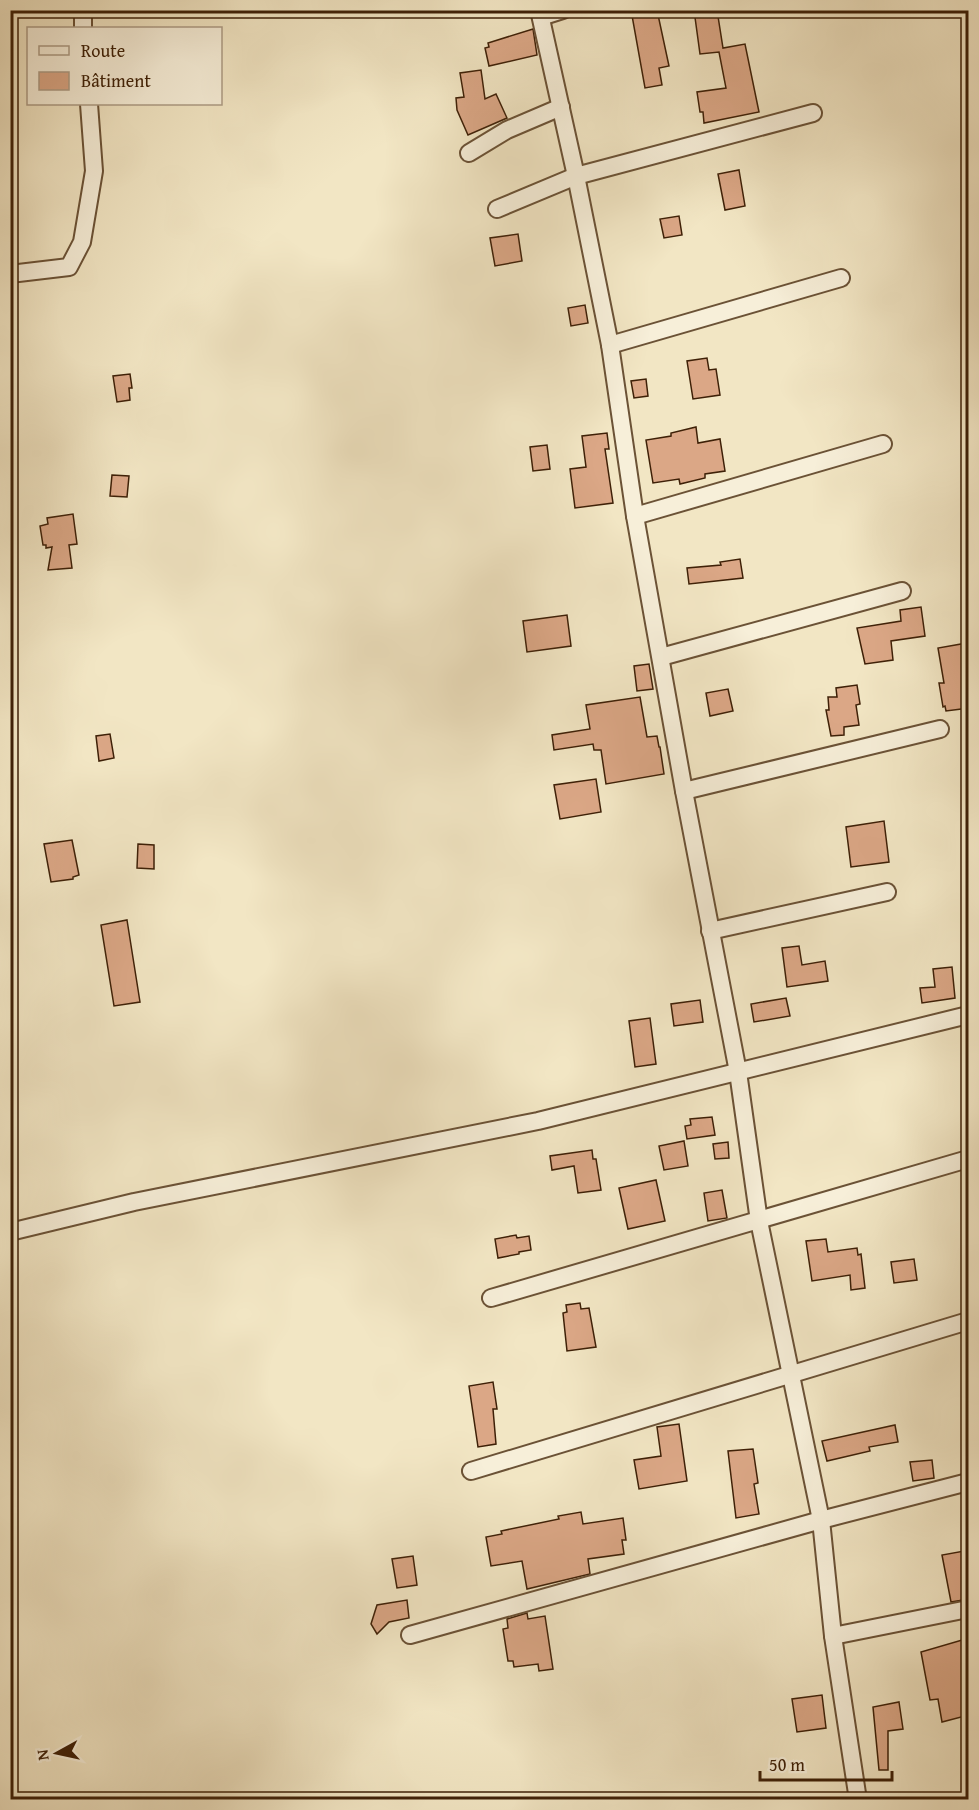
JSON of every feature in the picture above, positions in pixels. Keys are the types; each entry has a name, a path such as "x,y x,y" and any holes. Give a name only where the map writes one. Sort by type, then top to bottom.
{"street":[{"path":"83,10 83,27"},
{"path":"563,10 540,14 610,345 635,516 684,792 738,1072 759,1221 821,1520 833,1636 858,1800"},
{"path":"10,274 69,267 82,242 94,171 89,105"},
{"path":"469,153 507,130 561,107"},
{"path":"498,209 576,176 813,113"},
{"path":"610,345 841,278"},
{"path":"635,516 883,444"},
{"path":"661,657 902,591"},
{"path":"684,792 940,729"},
{"path":"710,931 887,892"},
{"path":"10,1232 134,1202 537,1120 969,1015"},
{"path":"491,1298 969,1159"},
{"path":"471,1471 969,1321"},
{"path":"410,1635 821,1520 969,1482"},
{"path":"833,1636 969,1609"}],"building":[{"path":"631,10 657,10 669,66 659,68 662,85 645,88"},
{"path":"694,10 717,10 723,48 745,44 759,112 704,123 697,92 726,88 719,52 700,54"},
{"path":"533,29 537,55 489,66 485,48 489,47 488,43"},
{"path":"481,70 485,99 496,94 507,118 468,135 457,110 456,98 464,97 460,73"},
{"path":"739,170 745,206 725,210 718,174"},
{"path":"679,216 682,235 664,238 660,219"},
{"path":"518,234 522,261 495,266 490,238"},
{"path":"585,305 588,323 571,326 568,308"},
{"path":"707,358 709,370 716,369 720,395 693,399 687,361"},
{"path":"130,374 132,388 129,388 130,400 117,402 113,376"},
{"path":"646,379 648,396 634,398 631,381"},
{"path":"696,427 698,443 720,439 725,471 705,474 705,478 680,484 679,479 653,483 646,440 671,436 671,433"},
{"path":"607,433 609,449 605,449 613,503 575,508 570,469 586,467 582,436"},
{"path":"547,445 550,469 533,471 530,447"},
{"path":"112,475 129,476 127,497 110,496"},
{"path":"73,514 77,544 69,545 72,568 48,570 52,547 46,548 46,545 43,545 40,526 48,524 47,518"},
{"path":"740,559 743,578 689,584 687,568 721,565 720,562"},
{"path":"921,607 925,636 891,641 893,660 865,664 857,628 901,621 900,610"},
{"path":"567,615 571,646 527,652 523,621"},
{"path":"967,643 969,708 946,711 945,706 943,707 939,683 944,683 938,648"},
{"path":"649,664 653,689 637,691 634,666"},
{"path":"857,685 860,704 856,705 859,725 844,727 844,735 831,736 826,710 829,710 828,697 837,697 836,688"},
{"path":"728,689 733,711 710,716 706,693"},
{"path":"640,697 647,737 657,736 664,774 606,784 601,750 594,750 593,744 554,750 552,735 590,729 586,705"},
{"path":"110,734 114,758 99,761 96,736"},
{"path":"596,779 601,812 560,819 554,785"},
{"path":"884,821 889,862 851,867 846,827"},
{"path":"72,840 79,875 73,879 51,882 44,844"},
{"path":"138,844 154,845 154,869 137,868"},
{"path":"127,920 140,1002 114,1006 101,925"},
{"path":"799,946 802,965 825,961 828,981 787,987 782,948"},
{"path":"952,967 955,998 922,1003 920,988 935,987 933,969"},
{"path":"786,998 790,1016 754,1022 751,1004"},
{"path":"700,1000 703,1022 674,1026 671,1004"},
{"path":"650,1018 656,1064 635,1067 629,1021"},
{"path":"712,1117 715,1135 687,1139 685,1126 691,1125 690,1119"},
{"path":"684,1141 688,1166 664,1170 659,1146"},
{"path":"728,1142 729,1158 715,1159 713,1144"},
{"path":"592,1150 593,1159 596,1159 601,1190 578,1193 574,1166 552,1170 550,1156"},
{"path":"656,1180 665,1221 628,1229 619,1188"},
{"path":"722,1190 727,1218 708,1221 704,1193"},
{"path":"516,1235 517,1238 529,1236 531,1250 498,1258 495,1239"},
{"path":"826,1239 828,1252 857,1248 858,1255 861,1254 865,1288 851,1290 850,1275 812,1281 806,1241"},
{"path":"914,1259 917,1280 894,1283 891,1262"},
{"path":"580,1303 581,1309 589,1308 596,1347 567,1351 563,1313 567,1312 566,1305"},
{"path":"493,1382 497,1409 493,1409 496,1444 478,1447 469,1386"},
{"path":"679,1424 687,1481 639,1489 634,1460 661,1456 657,1427"},
{"path":"895,1425 898,1442 869,1447 870,1451 827,1461 822,1441"},
{"path":"753,1449 758,1483 754,1484 759,1514 736,1518 728,1451"},
{"path":"932,1460 934,1478 913,1481 910,1462"},
{"path":"581,1512 583,1524 623,1518 626,1540 622,1540 624,1554 588,1559 590,1574 527,1589 522,1561 491,1566 486,1537 502,1534 501,1531 559,1519 558,1516"},
{"path":"964,1551 969,1574 969,1599 951,1602 942,1555"},
{"path":"413,1556 417,1585 397,1588 392,1559"},
{"path":"407,1600 409,1618 389,1622 377,1634 371,1624 377,1605"},
{"path":"527,1613 528,1619 545,1616 553,1669 539,1671 538,1664 514,1667 513,1661 508,1661 503,1629 508,1628 507,1619"},
{"path":"969,1638 969,1715 942,1722 938,1699 930,1700 921,1652"},
{"path":"822,1695 826,1728 797,1732 792,1699"},
{"path":"899,1702 903,1729 888,1731 888,1770 879,1770 873,1707"}]}
